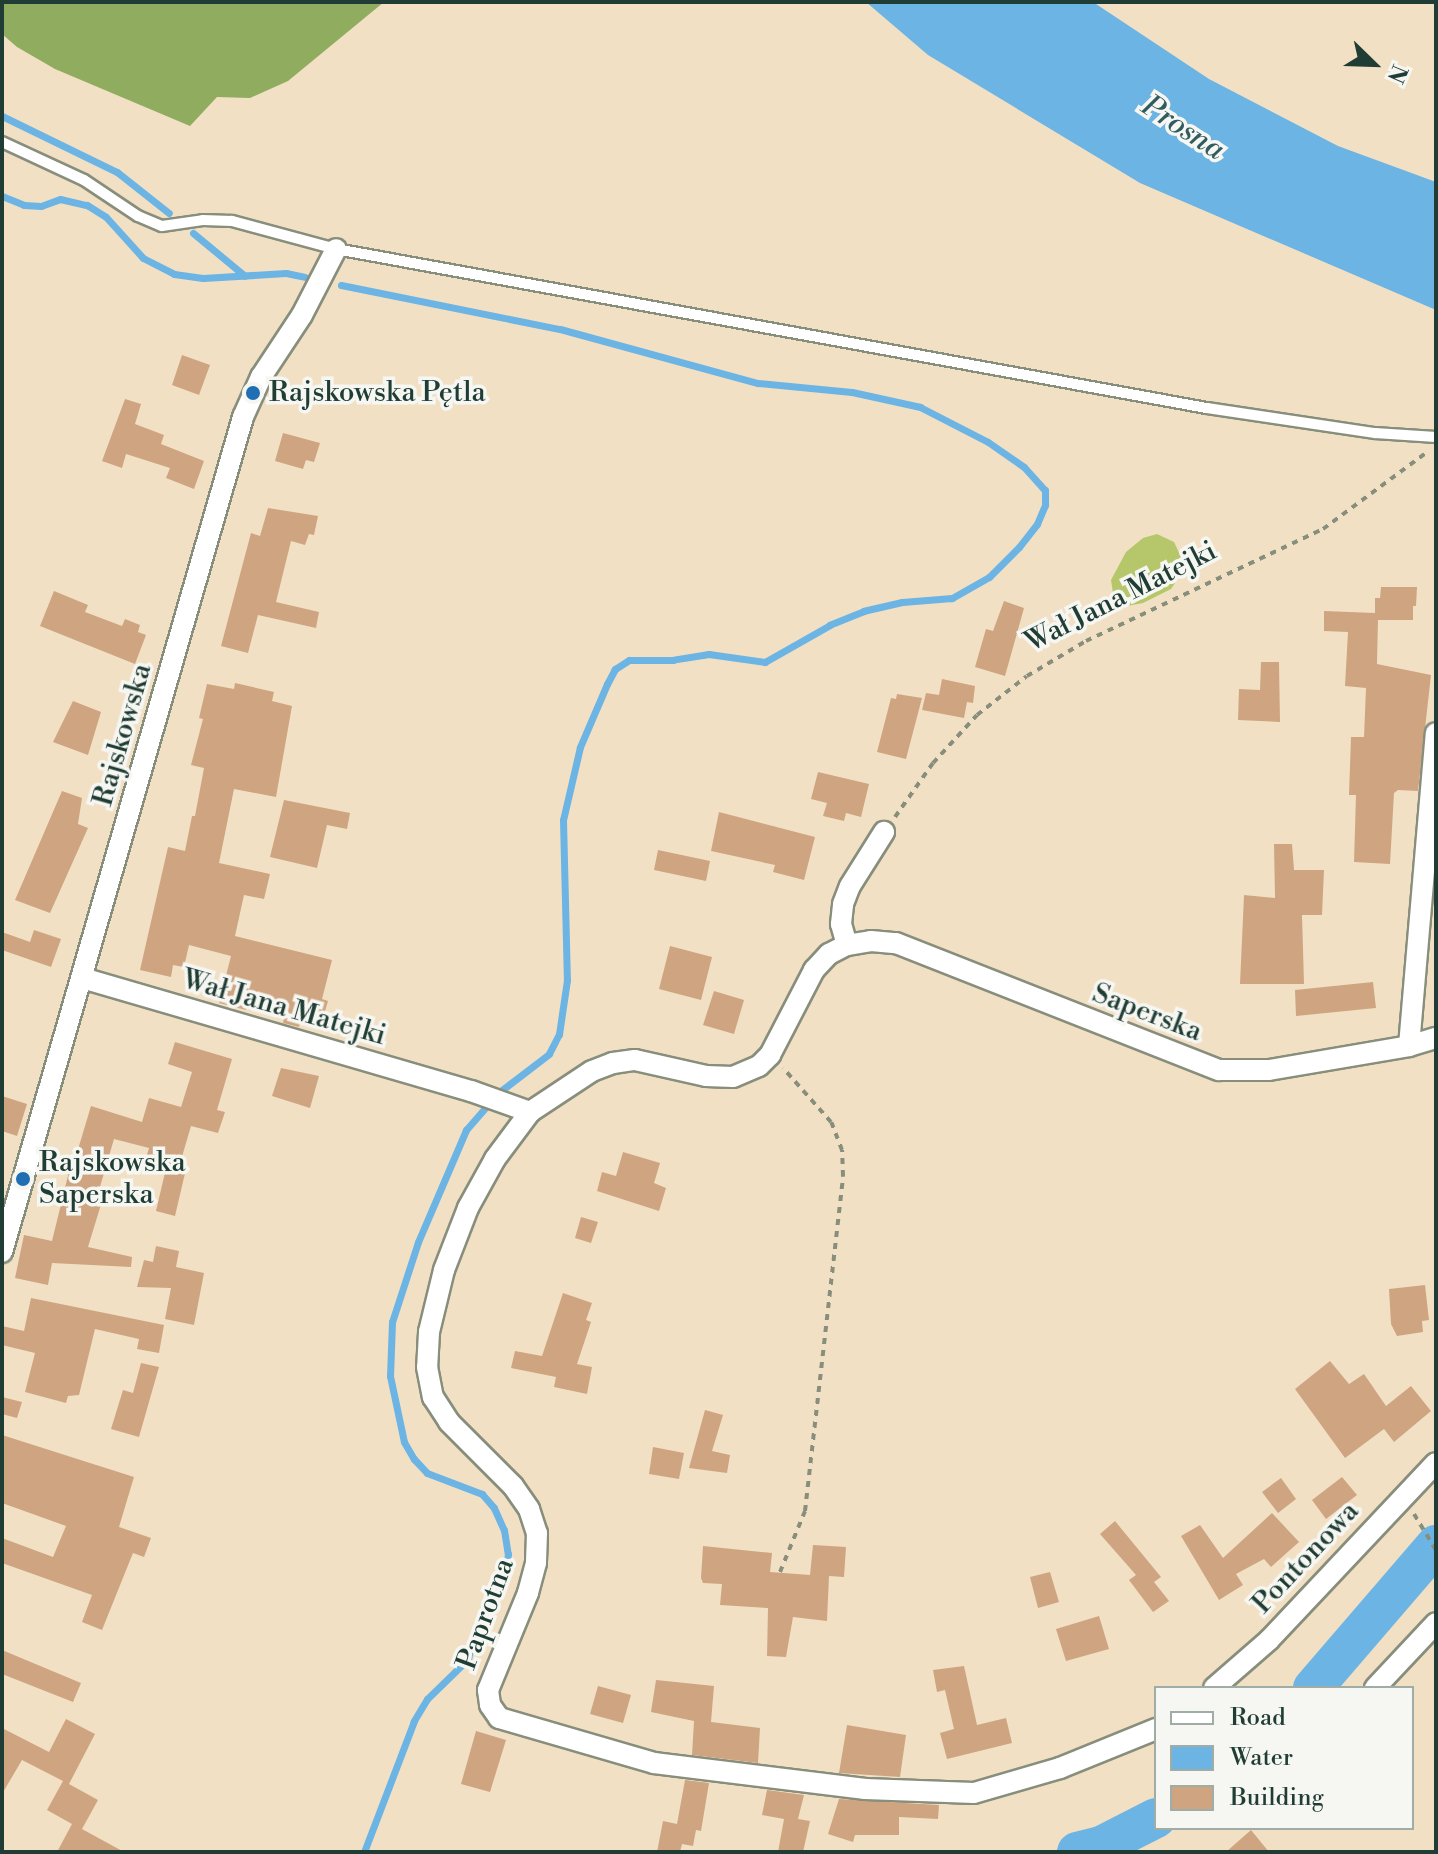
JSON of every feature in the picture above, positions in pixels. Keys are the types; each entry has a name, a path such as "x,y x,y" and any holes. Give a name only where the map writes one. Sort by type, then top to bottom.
{"street":[{"name":"Rajskowska","path":"2,1252 243,417 261,377 302,315 336,249"},
{"path":"1409,1046 1436,733"},
{"path":"520,1109 613,1063 635,1060 706,1076 733,1077 759,1066 770,1055 814,970 829,954 847,945 841,924 843,904 850,886 884,832"},
{"name":"Saperska","path":"847,945 871,941 896,943 1219,1070 1269,1070 1409,1046 1436,1038"},
{"name":"Wał Jana Matejki","path":"82,978 471,1091 520,1109"},
{"name":"Paprotna","path":"520,1109 468,1208 444,1270 429,1332 427,1367 433,1397 449,1422 513,1486 529,1509 537,1533 536,1563 528,1593 488,1690 490,1705 499,1718 654,1763 865,1789 974,1793 1060,1768 1154,1730"},
{"name":"Pontonowa","path":"1216,1686 1269,1640 1436,1463"},
{"path":"1377,1686 1436,1623"}],"lane":[{"path":"2,142 101,190 149,222 175,225 203,220 232,221 336,249 1207,408 1375,433 1436,437"}],"path":[{"name":"Wał Jana Matejki","path":"884,832 933,763 968,724 1027,676 1086,641 1323,529 1436,445"},
{"path":"770,1055 831,1122 842,1150 843,1176 805,1511 780,1572"},
{"path":"1409,1505 1436,1550"}],"green space":[{"path":"2,2 384,2 288,81 250,98 217,97 190,126 55,69 17,47 2,34"},
{"path":"1157,534 1174,542 1182,559 1181,574 1171,589 1143,603 1127,606 1114,600 1111,580 1126,552 1143,538"}],"water":[{"name":"Prosna","path":"866,2 1093,2 1209,79 1338,146 1436,182 1436,310 1140,183 928,55"}],"building":[{"path":"182,355 210,365 199,395 172,385"},
{"path":"125,399 141,404 135,424 164,435 161,444 204,461 194,489 166,478 170,468 126,454 122,468 102,461"},
{"path":"283,433 320,443 314,462 306,460 303,469 275,461"},
{"path":"268,508 318,516 314,535 309,534 305,545 291,541 276,602 319,612 316,628 258,615 248,653 221,646 251,533 260,536"},
{"path":"1381,587 1417,587 1413,620 1378,620 1377,664 1431,675 1418,791 1398,790 1394,793 1390,864 1354,862 1356,795 1349,795 1351,737 1364,737 1366,688 1345,686 1348,632 1324,631 1324,611 1375,613 1375,598 1380,598"},
{"path":"54,591 88,605 85,612 122,626 125,619 140,625 138,632 146,635 135,664 40,626"},
{"path":"1004,601 1024,608 1005,676 975,667 986,629 993,631"},
{"path":"1261,662 1279,662 1280,722 1238,720 1239,689 1260,690"},
{"path":"942,679 975,686 973,703 967,702 964,718 922,710 926,693 939,695"},
{"path":"235,683 274,692 272,701 292,706 276,797 234,789 219,863 270,874 264,899 244,895 235,936 332,960 322,999 328,1001 323,1018 303,1012 299,1027 283,1023 285,1014 248,1004 246,1010 219,1003 231,956 189,945 184,967 173,965 171,977 140,970 168,847 185,851 192,816 195,816 204,768 191,765 203,719 199,718 207,684 234,689"},
{"path":"897,694 922,698 906,759 877,752 891,698 896,699"},
{"path":"73,701 101,712 88,755 53,742"},
{"path":"818,772 869,784 861,817 846,813 844,821 823,816 827,803 811,799"},
{"path":"62,791 82,798 78,824 88,828 50,913 15,900"},
{"path":"284,800 350,813 347,829 327,825 317,868 270,857"},
{"path":"719,812 815,837 804,880 773,872 775,865 711,851"},
{"path":"1274,844 1292,844 1294,870 1324,870 1322,915 1302,915 1304,984 1240,984 1244,895 1275,898"},
{"path":"658,850 710,861 706,881 654,870"},
{"path":"34,930 61,939 51,967 2,950 2,932 30,942"},
{"path":"670,946 712,957 701,1000 659,989"},
{"path":"1373,982 1376,1008 1296,1016 1295,990"},
{"path":"714,991 744,1000 734,1034 703,1025"},
{"path":"175,1042 232,1059 217,1110 225,1112 218,1133 191,1126 179,1167 186,1169 175,1216 156,1211 167,1164 146,1158 149,1148 114,1139 97,1197 103,1198 88,1247 132,1257 131,1267 52,1263 48,1285 15,1278 24,1235 52,1241 73,1155 76,1156 91,1106 142,1122 149,1098 181,1107 192,1072 168,1064"},
{"path":"281,1068 319,1076 310,1108 272,1096"},
{"path":"2,1096 27,1104 17,1136 2,1131"},
{"path":"623,1152 660,1163 654,1183 666,1188 659,1211 597,1191 602,1172 616,1176"},
{"path":"581,1217 598,1222 591,1243 575,1238"},
{"path":"156,1246 179,1251 176,1267 204,1273 194,1325 165,1319 171,1288 137,1287 144,1260 153,1262"},
{"path":"1425,1285 1429,1320 1422,1321 1423,1332 1397,1336 1391,1324 1389,1289"},
{"path":"563,1293 592,1303 586,1320 591,1322 577,1364 592,1367 587,1394 554,1387 556,1377 511,1368 515,1351 542,1356"},
{"path":"31,1298 164,1325 159,1353 137,1349 139,1339 95,1329 79,1395 68,1396 66,1403 25,1392 35,1353 2,1345 2,1326 24,1331"},
{"path":"1330,1361 1349,1384 1364,1374 1386,1406 1411,1386 1431,1411 1394,1442 1384,1429 1345,1458 1295,1389"},
{"path":"141,1363 159,1367 139,1437 111,1429 123,1390 133,1393"},
{"path":"2,1397 22,1402 17,1418 2,1414"},
{"path":"705,1410 723,1415 712,1451 730,1455 727,1473 689,1468"},
{"path":"2,1435 134,1477 119,1527 151,1538 144,1557 133,1553 102,1630 82,1622 92,1595 2,1563 2,1538 53,1557 66,1526 2,1503"},
{"path":"653,1447 684,1453 679,1479 649,1474"},
{"path":"1342,1477 1357,1495 1326,1519 1312,1500"},
{"path":"1281,1478 1296,1499 1278,1513 1262,1492"},
{"path":"1272,1513 1299,1542 1271,1567 1264,1559 1236,1574 1243,1585 1219,1600 1181,1536 1200,1525 1223,1558"},
{"path":"1115,1521 1161,1577 1154,1582 1169,1601 1153,1612 1129,1580 1136,1575 1100,1534"},
{"path":"813,1545 846,1547 844,1577 829,1576 827,1621 793,1617 786,1657 767,1656 768,1608 720,1605 722,1584 703,1583 701,1578 703,1546 772,1553 770,1572 810,1575"},
{"path":"1050,1572 1059,1602 1038,1608 1030,1577"},
{"path":"1099,1616 1109,1649 1066,1661 1056,1629"},
{"path":"2,1650 81,1683 73,1702 2,1674"},
{"path":"964,1666 977,1725 1006,1718 1012,1743 947,1759 940,1733 954,1729 945,1690 937,1692 933,1670"},
{"path":"656,1680 714,1686 711,1722 760,1728 758,1763 692,1755 694,1721 651,1712"},
{"path":"598,1686 631,1695 623,1723 590,1714"},
{"path":"66,1719 95,1734 69,1784 98,1800 82,1829 124,1852 57,1852 72,1824 47,1810 63,1781 22,1760 2,1794 2,1728 49,1752"},
{"path":"847,1725 906,1735 900,1777 839,1773"},
{"path":"476,1731 506,1740 490,1792 461,1784"},
{"path":"685,1780 709,1783 701,1831 696,1830 693,1846 682,1844 680,1852 657,1852 663,1821 677,1824"},
{"path":"767,1790 804,1795 798,1819 810,1821 803,1852 778,1852 784,1819 762,1815"},
{"path":"839,1799 939,1805 938,1819 899,1817 899,1835 855,1835 853,1842 828,1834"},
{"path":"1251,1830 1269,1852 1226,1852"}],"waterway":[{"path":"2,116 117,172 169,213"},
{"path":"2,196 24,205 41,206 60,199 87,205 106,217 143,258 174,274 203,278 286,273 305,277"},
{"path":"193,233 245,276"},
{"path":"341,285 560,329 758,383 852,392 920,407 988,442 1024,467 1045,490 1045,505 1037,524 1019,547 989,577 952,598 902,602 864,611 830,625 765,662 709,654 673,660 629,660 615,669 607,684 580,747 563,820 567,980 559,1034 549,1054 498,1093 466,1130 418,1242 392,1322 390,1376 404,1442 427,1473 482,1494 494,1508 504,1530 508,1554 504,1581 472,1639 468,1659 427,1699 414,1721 364,1852"},
{"path":"1315,1686 1436,1545"},
{"path":"1077,1852 1101,1846 1154,1819"}],"place":[{"name":"Rajskowska Pętla","path":"253,393"},
{"name":"Rajskowska Saperska","path":"23,1179"}]}
